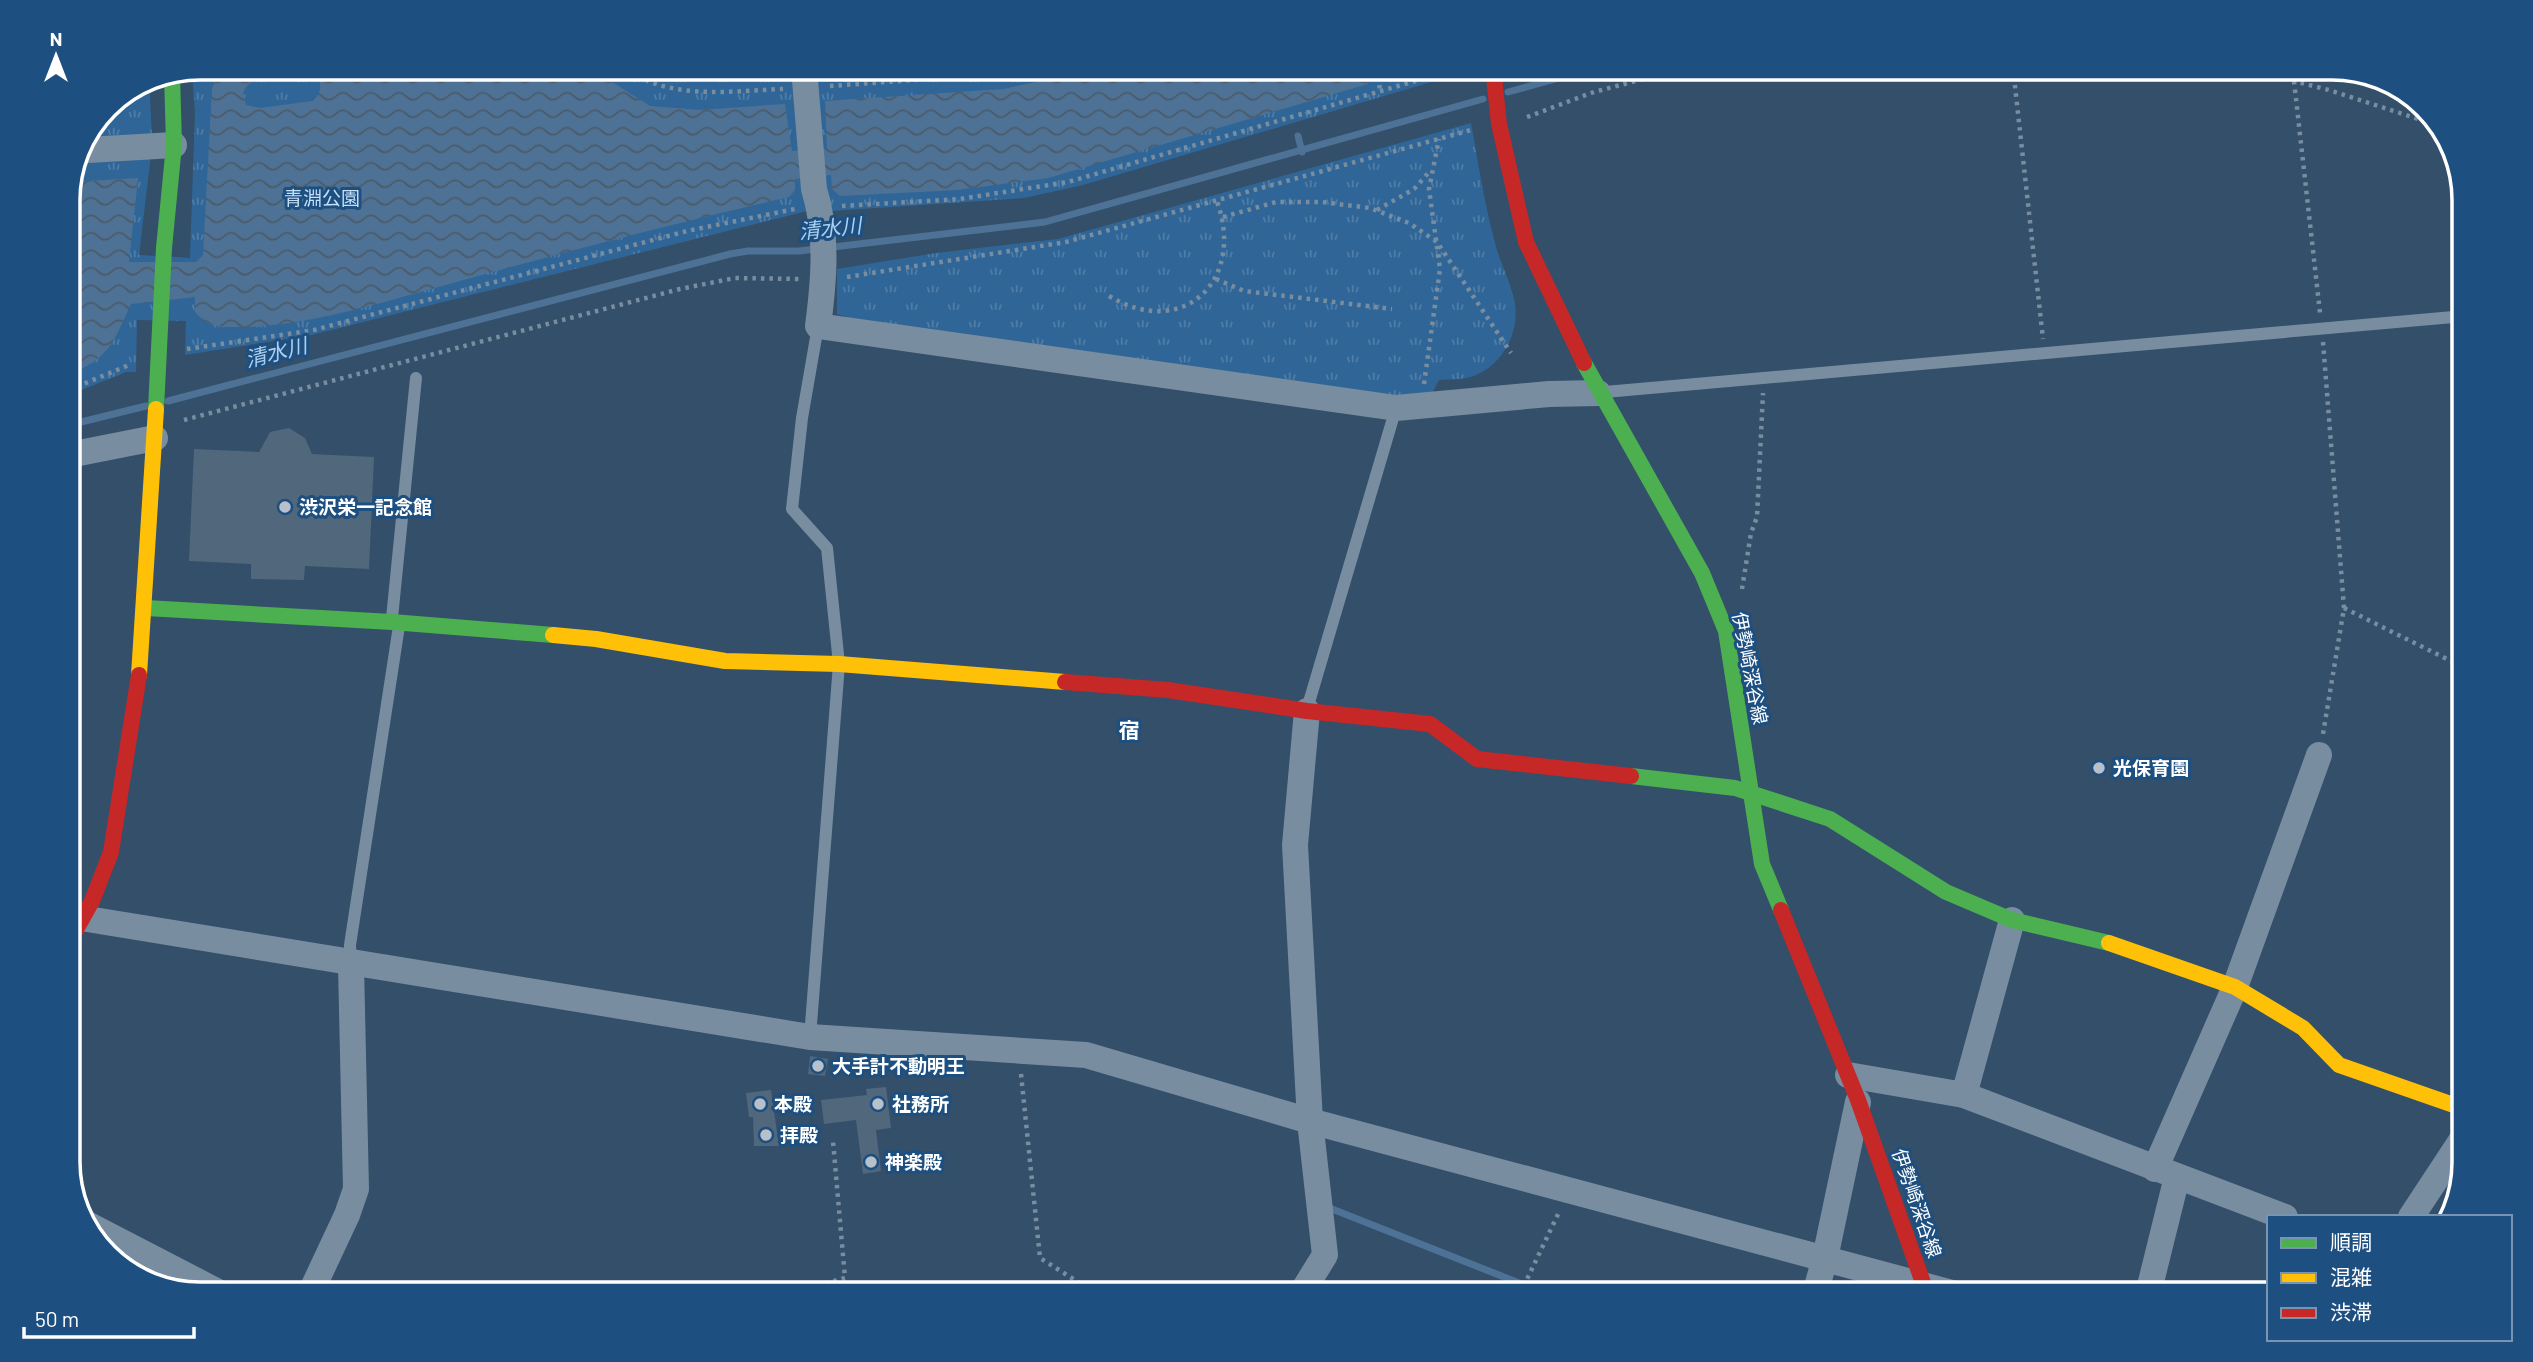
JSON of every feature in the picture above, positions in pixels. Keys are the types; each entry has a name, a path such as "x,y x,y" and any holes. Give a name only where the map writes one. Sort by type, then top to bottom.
{"street":[{"path":"798,80 820,205 825,276 818,326 1396,408 1549,394 1598,393"},
{"name":"伊勢崎深谷線","path":"1494,80 1499,121 1525,242 1598,393 1702,573 1715,601 1731,659 1762,864 1858,1100 1923,1282"},
{"path":"81,913 101,881 116,830 130,744 146,608 162,428 160,332 164,248 174,145 172,84"},
{"path":"92,150 174,145"},
{"path":"81,452 162,428"},
{"path":"146,608 396,622 596,639 725,661 839,664 1168,690 1307,711 1430,724 1477,759 1749,791 1830,819 1945,892 2012,920 2120,946 2235,987 2303,1028 2339,1065 2452,1104"},
{"path":"1307,711 1295,845 1310,1121 1325,1255 1308,1282"},
{"path":"2150,1282 2166,1173 2319,755"},
{"path":"1964,1095 2012,920"},
{"path":"81,927 351,965 810,1037 1086,1055 1310,1121 1825,1258 1902,1282"},
{"path":"316,1282 356,1189 351,965"},
{"path":"1848,1075 1964,1095 2280,1215"},
{"path":"1818,1282 1858,1100"},
{"path":"2412,1215 2452,1155"},
{"path":"105,1233 198,1282"}],"lane":[{"path":"1598,393 2452,317"},
{"path":"810,1037 839,664 827,548 792,509 802,418 818,326"},
{"path":"351,965 350,945 396,622 416,378"},
{"path":"1307,711 1396,408"}],"path":[{"path":"642,80 690,93 772,80"},
{"path":"828,86 913,80"},
{"path":"1379,80 1380,93"},
{"path":"176,349 314,330 687,231 820,205 960,199 1068,182 1422,80"},
{"path":"1499,121 1640,80"},
{"path":"2014,80 2045,353"},
{"path":"2290,80 2423,121"},
{"path":"2294,81 2322,329 2344,608 2319,755"},
{"path":"162,428 680,289 735,278 825,276 1066,242 1479,128"},
{"path":"1424,388 1440,269 1429,189 1439,139"},
{"path":"1377,210 1414,189 1432,170"},
{"path":"1110,296 1139,309 1182,306 1200,298 1216,279 1223,264 1223,218 1216,199"},
{"path":"1223,218 1285,202 1322,202 1377,210 1416,226 1437,242 1511,353"},
{"path":"1216,279 1244,291 1392,309"},
{"path":"81,385 134,364"},
{"path":"1741,594 1751,533 1757,517 1763,378"},
{"path":"2344,608 2452,662"},
{"path":"1019,1049 1041,1258 1078,1282"},
{"path":"830,1282 845,1278 833,1141"},
{"path":"1526,1282 1569,1190"}],"green space":[{"name":"青淵公園","path":"201,80 794,80 807,211 311,335 185,355 186,321 137,320 136,372 126,372 81,390 81,193 89,160 151,154 139,255 190,258 195,113 193,81"},
{"path":"814,80 1438,80 1083,185 1024,198 831,211 819,142"},
{"path":"150,93 152,136 97,141 121,110"},
{"path":"1471,123 1487,210 1513,295 1515,320 1508,344 1493,364 1471,377 1439,380 1431,395 1395,398 837,314 837,269 936,253 1058,239"}],"water":[{"name":"青淵公園","path":"215,80 255,80 243,93 246,105 260,108 313,101 320,88 319,80 609,80 650,106 700,110 785,104 792,151 827,149 825,101 1003,89 1044,80 1368,80 1368,84 1048,178 957,190 840,196 832,189 831,175 795,179 795,190 789,197 624,237 315,319 222,327 209,323 195,312 195,297 131,304 109,347 94,362 81,369 83,181 138,178 129,262 196,262 203,255 212,89"}],"building":[{"path":"289,428 305,438 312,454 374,457 369,569 305,566 304,580 251,579 251,564 189,561 194,449 259,452 270,432"},
{"name":"大手計不動明王","path":"810,1056 828,1059 825,1076 808,1074"},
{"path":"886,1087 891,1128 876,1130 881,1171 863,1174 856,1120 824,1124 821,1100 867,1095 866,1089"},
{"path":"771,1090 779,1146 754,1146 753,1117 749,1117 746,1093"}],"waterway":[{"name":"清水川","path":"1508,92 1552,80"},
{"name":"清水川","path":"168,401 730,254 748,251 799,251 1045,222 1483,99"},
{"path":"1298,136 1302,152"},
{"name":"清水川","path":"81,422 146,406"},
{"path":"1327,1207 1517,1282"}],"traffic: fast":[{"path":"156,409 164,248 174,145 172,84"},
{"path":"1584,363 1702,573 1726,631 1762,864 1781,910"},
{"path":"146,608 392,622 553,635"},
{"path":"1631,776 1735,788 1830,819 1946,892 2012,920 2109,943"}],"traffic: slow":[{"path":"139,675 156,409"},
{"path":"553,635 596,639 725,661 839,664 1065,682"},
{"path":"2109,943 2235,987 2303,1028 2339,1065 2452,1104"}],"traffic: jam":[{"path":"1494,80 1499,124 1526,242 1584,363"},
{"path":"81,921 92,901 111,852 139,675"},
{"path":"1065,682 1168,690 1307,711 1430,724 1477,759 1631,776"},
{"path":"1781,910 1858,1100 1923,1282"}],"place":[{"name":"渋沢栄一記念館","path":"285,507"},
{"name":"光保育園","path":"2099,768"},
{"name":"大手計不動明王","path":"818,1066"},
{"name":"本殿","path":"760,1104"},
{"name":"社務所","path":"878,1104"},
{"name":"拝殿","path":"766,1135"},
{"name":"神楽殿","path":"871,1162"}],"district":[{"name":"宿","path":"1129,731"}]}
